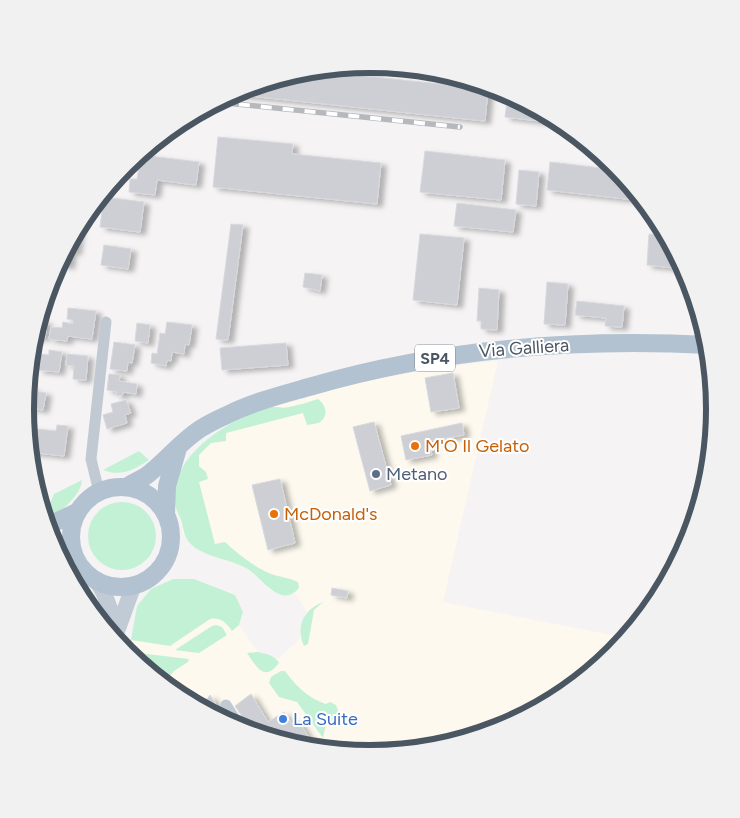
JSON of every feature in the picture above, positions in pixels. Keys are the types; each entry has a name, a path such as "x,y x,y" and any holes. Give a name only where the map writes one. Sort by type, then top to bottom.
{"main road":[{"name":"Via Galliera","path":"126,487 146,476 200,430 250,404 329,381 410,362 482,351 541,346 662,343 700,345"},
{"path":"166,514 167,486 178,448"},
{"path":"117,487 126,487 142,491 156,501 166,514 172,536 171,549 159,572 152,578 133,587 109,587 97,582 80,567 75,557 71,539 74,521 78,512 87,501 99,492 117,487"},
{"path":"54,523 78,512"},
{"path":"64,548 75,557"}],"street":[{"path":"99,492 92,470 91,459 106,322"},
{"path":"97,582 104,591 109,604 113,626"},
{"path":"117,631 133,587"},
{"path":"226,705 233,716"}],"shaded area":[{"path":"498,361 443,602 618,636 592,662 557,689 499,720 436,739 392,745 348,745 283,734 221,711 183,689 131,646 137,606 151,589 173,579 194,579 235,595 243,612 239,625 258,652 278,659 300,639 300,629 307,612 295,593 281,595 270,590 248,569 197,549 183,534 182,525 175,506 181,470 196,449 218,432 241,418 280,402 345,384 451,366"}],"green space":[{"path":"318,399 323,404 325,410 325,416 319,423 307,425 303,413 226,433 226,441 211,443 199,455 199,466 206,472 208,479 199,482 215,544 225,542 258,567 271,574 298,582 299,588 292,594 278,594 246,568 209,555 197,549 189,542 185,536 176,508 174,495 176,482 188,459 219,431 256,411 272,407 287,408"},
{"path":"139,451 149,460 138,467 122,473 103,470"},
{"path":"82,480 81,486 74,497 52,517 49,506 54,494"},
{"path":"122,502 135,505 146,512 153,523 156,536 153,549 146,560 135,567 122,570 109,567 98,560 91,549 88,536 91,523 98,512 109,505"},
{"path":"173,579 194,579 235,595 243,612 239,625 232,631 223,621 210,619 170,646 131,640 137,606 151,589"},
{"path":"83,584 90,589 95,596 97,605"},
{"path":"323,602 314,610 308,644 304,646 300,632 303,620 311,609"},
{"path":"212,626 222,627 227,635 199,653 175,650"},
{"path":"258,652 273,657 279,663 269,672 261,670 247,653"},
{"path":"138,653 189,659 188,662 174,671 168,678"},
{"path":"281,671 285,671 308,695 326,704 330,702 336,705 339,713 337,721 327,720 323,738 297,702 279,697 269,683 271,677"}],"building":[{"path":"343,74 465,87 488,94 485,121 248,96 304,79"},
{"path":"507,102 544,122 505,117"},
{"path":"218,137 293,144 292,154 381,163 377,204 213,187"},
{"path":"425,151 505,160 501,200 420,192"},
{"path":"148,156 199,162 196,185 157,180 155,195 129,192 130,179 137,179 140,164"},
{"path":"550,162 605,169 634,200 547,190"},
{"path":"519,170 539,172 536,206 516,204"},
{"path":"108,198 144,202 140,232 100,227 103,204"},
{"path":"457,203 516,210 513,232 454,226"},
{"path":"231,224 243,225 228,340 216,339"},
{"path":"420,234 464,238 457,305 413,300"},
{"path":"649,234 657,234 676,268 647,265"},
{"path":"104,245 131,249 128,269 101,265"},
{"path":"70,256 69,266 66,265"},
{"path":"305,273 322,275 320,291 303,287"},
{"path":"547,282 568,284 565,325 544,324"},
{"path":"479,288 499,290 497,330 481,329 481,321 477,321"},
{"path":"577,301 624,306 622,327 605,326 606,318 575,315"},
{"path":"68,308 96,311 92,339 68,336 67,341 49,339 51,327 62,328 63,322 73,324 73,320 67,319"},
{"path":"45,322 47,322 45,338 41,338"},
{"path":"167,322 192,325 189,345 185,344 184,354 172,352 171,361 167,360 166,366 151,363 152,353 157,354 160,333 165,334"},
{"path":"137,323 150,325 148,343 135,341"},
{"path":"114,342 135,345 132,363 128,362 127,371 110,369"},
{"path":"286,343 288,365 222,370 220,348"},
{"path":"49,350 62,352 59,372 38,370 40,354 49,355"},
{"path":"67,354 88,356 86,380 73,379 74,366 66,365"},
{"path":"453,373 459,408 431,412 425,378"},
{"path":"109,374 120,375 119,381 137,384 136,394 123,392 122,396 116,395 117,392 107,390"},
{"path":"34,391 46,393 43,410 34,408"},
{"path":"126,400 131,413 125,415 127,423 107,429 103,415 113,412 111,404"},
{"path":"374,422 391,485 370,491 353,427"},
{"path":"462,423 464,435 429,441 432,455 406,460 401,436"},
{"path":"57,425 68,426 64,456 37,453 34,429 56,431"},
{"name":"McDonald's","path":"280,479 295,543 268,550 252,485"},
{"path":"332,588 348,591 347,598 331,595"},
{"path":"251,694 268,722 284,712 292,724 298,720 310,740 283,734 246,722 235,706"},
{"path":"210,695 220,710 205,702"}],"railway":[{"path":"229,103 460,127"}],"place":[{"name":"M'O Il Gelato","path":"415,446"},
{"name":"Metano","path":"376,474"},
{"name":"McDonald's","path":"274,514"},
{"name":"La Suite","path":"283,719"}]}
